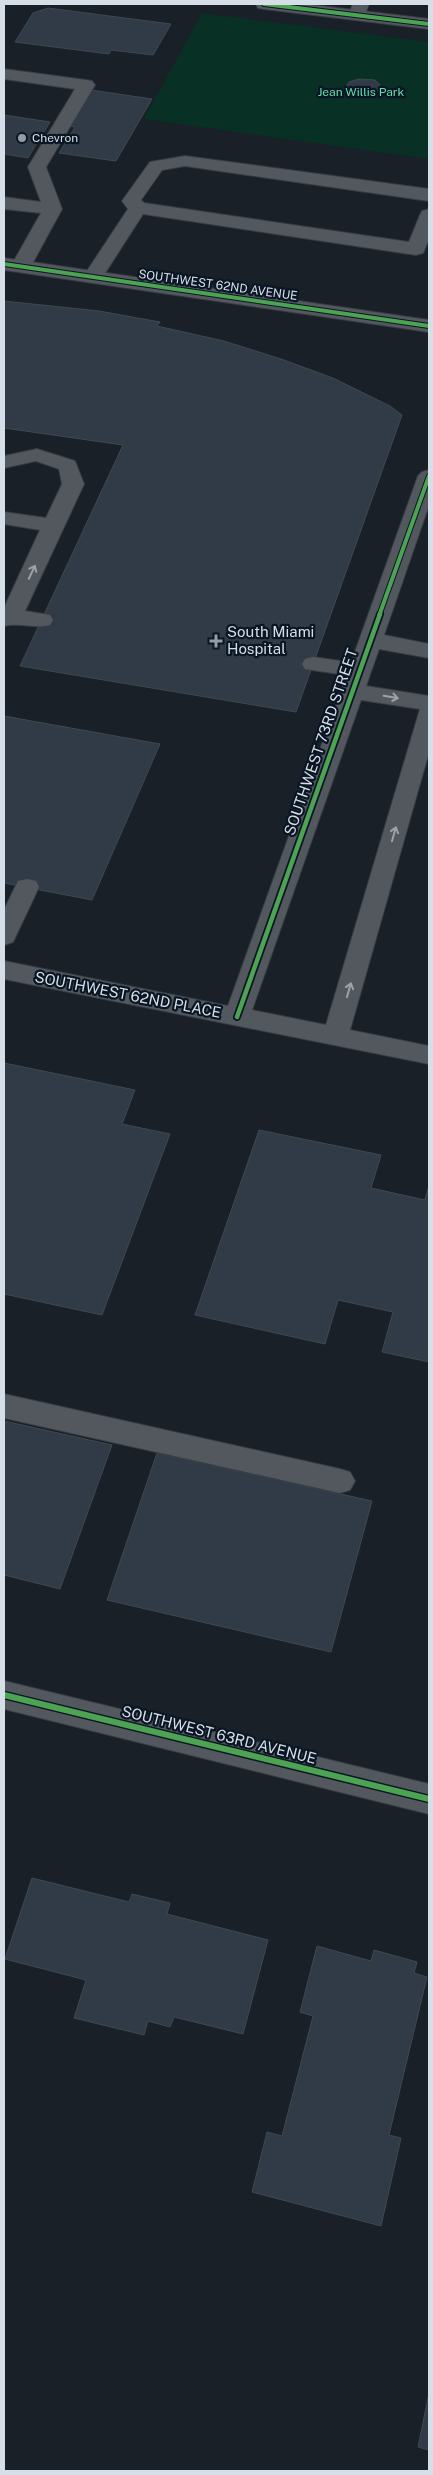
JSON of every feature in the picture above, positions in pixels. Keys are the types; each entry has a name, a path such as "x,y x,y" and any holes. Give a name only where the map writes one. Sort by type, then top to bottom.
{"street":[{"path":"264,4 359,9 429,24"},
{"path":"4,74 86,85 37,167 53,209"},
{"path":"429,195 185,161 156,166 131,202 138,208 416,249 429,215"},
{"path":"4,202 53,209"},
{"path":"93,277 138,208"},
{"path":"12,265 53,209"},
{"name":"SOUTHWEST 62ND AVENUE","path":"12,265 429,326"},
{"path":"4,462 37,455 68,465 73,484 7,617 42,620"},
{"name":"SOUTHWEST 73RD STREET","path":"237,1016 429,476"},
{"path":"4,518 53,526"},
{"path":"370,640 429,651"},
{"path":"313,664 356,681 429,703"},
{"path":"335,1037 429,714"},
{"path":"4,936 27,887"},
{"name":"SOUTHWEST 62ND PLACE","path":"4,970 429,1055"},
{"path":"4,1406 340,1480"},
{"name":"SOUTHWEST 63RD AVENUE","path":"4,1695 429,1799"}],"green space":[{"name":"Jean Willis Park","path":"202,13 429,42 429,159 144,119"}],"building":[{"path":"48,8 171,24 153,55 111,50 109,54 15,42 33,13"},
{"path":"359,79 375,80 380,85 376,94 365,97 350,95 344,90 349,82"},
{"path":"91,90 152,99 116,161 59,153 75,127 68,126"},
{"name":"Chevron","path":"4,115 50,122 28,158 4,154"},
{"path":"4,301 99,311 160,322 157,326 224,341 333,378 390,406 402,415 296,712 20,666 123,445 4,428"},
{"path":"4,716 160,744 92,900 4,883"},
{"path":"4,1063 135,1090 122,1124 170,1134 102,1315 4,1294"},
{"path":"259,1130 381,1155 371,1188 425,1200 429,1185 429,1362 382,1352 393,1312 338,1300 325,1344 195,1315"},
{"path":"4,1421 112,1445 60,1589 4,1575"},
{"path":"157,1453 372,1501 331,1652 107,1600"},
{"path":"32,1878 129,1902 132,1894 170,1903 167,1914 268,1940 243,2034 174,2017 170,2027 148,2021 144,2035 74,2018 86,1980 5,1959"},
{"path":"317,1946 371,1961 374,1950 417,1962 414,1973 427,1977 389,2135 401,2138 381,2226 252,2192 267,2132 282,2136 313,2016 300,2012"},
{"path":"429,2393 429,2450 418,2447"}],"cycle path":[{"path":"264,4 429,24"},
{"path":"4,264 429,326"},
{"path":"237,1017 429,476"},
{"path":"4,1695 429,1799"}],"place":[{"name":"Chevron","path":"22,138"},
{"name":"South Miami Hospital","path":"216,641"}]}
